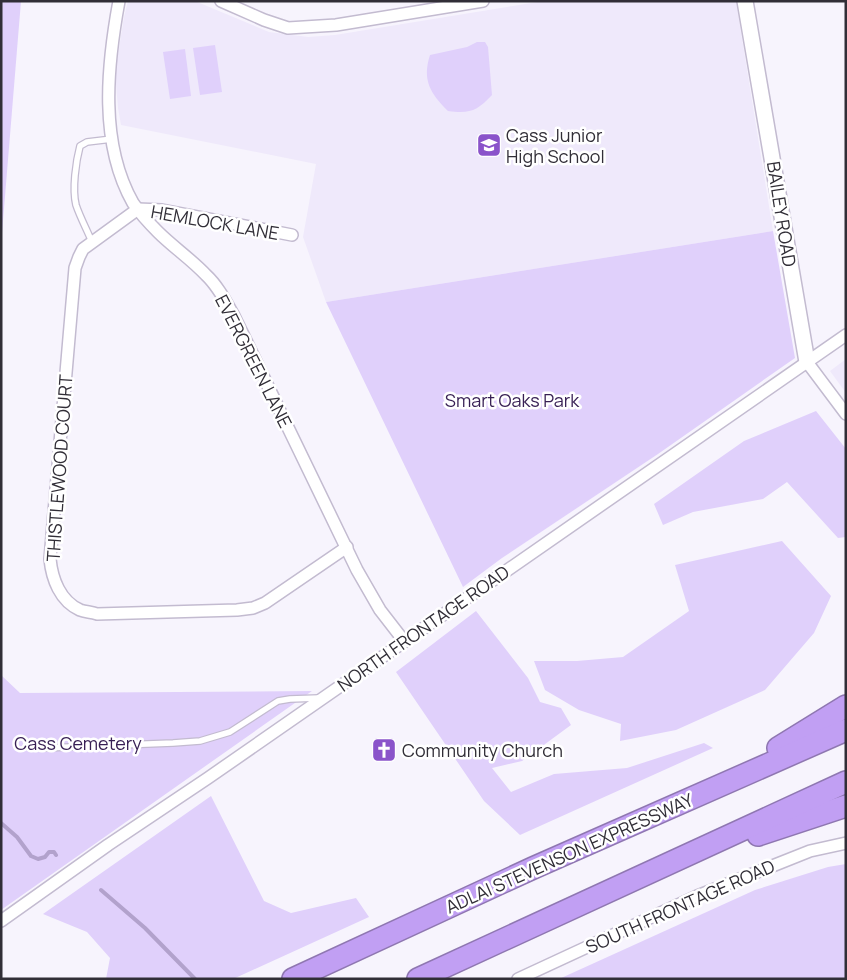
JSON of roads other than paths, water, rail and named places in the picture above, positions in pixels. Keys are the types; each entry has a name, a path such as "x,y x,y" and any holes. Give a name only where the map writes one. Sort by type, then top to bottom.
{"highway":[{"path":"721,785 846,706"},
{"name":"ADLAI STEVENSON EXPRESSWAY","path":"293,979 524,872 846,730"},
{"path":"418,979 846,782"},
{"path":"679,859 846,806"}],"street":[{"name":"EVERGREEN LANE","path":"119,1 112,54 110,123 116,161 122,180 138,209 159,233 207,276 224,298 360,576 380,610 404,641"},
{"path":"221,1 264,20 288,28 336,25 483,1"},
{"name":"BAILEY ROAD","path":"745,1 807,362 846,414"},
{"name":"HEMLOCK LANE","path":"138,209 162,210 292,236"},
{"name":"THISTLEWOOD COURT","path":"138,209 84,249 75,268 50,559 52,575 58,589 80,610 97,614 253,608 265,603 346,548"},
{"name":"NORTH FRONTAGE ROAD","path":"1,921 846,335"},
{"name":"SOUTH FRONTAGE ROAD","path":"518,979 697,896 810,850 846,843"}],"lane":[{"path":"92,242 76,204 77,156 80,146 87,142 112,139"},
{"path":"44,748 200,741 230,732 278,702 290,699 321,698"}],"waterway":[{"path":"1,823 17,837 31,856 38,859 45,857 49,852 54,852 56,855"},
{"path":"101,890 145,928 195,979"}],"place":[{"name":"Cass Junior High School","path":"489,145"},
{"name":"Community Church","path":"384,750"}],"park label":[{"name":"Smart Oaks Park","path":"512,400"},
{"name":"Cass Cemetery","path":"78,743"}]}
